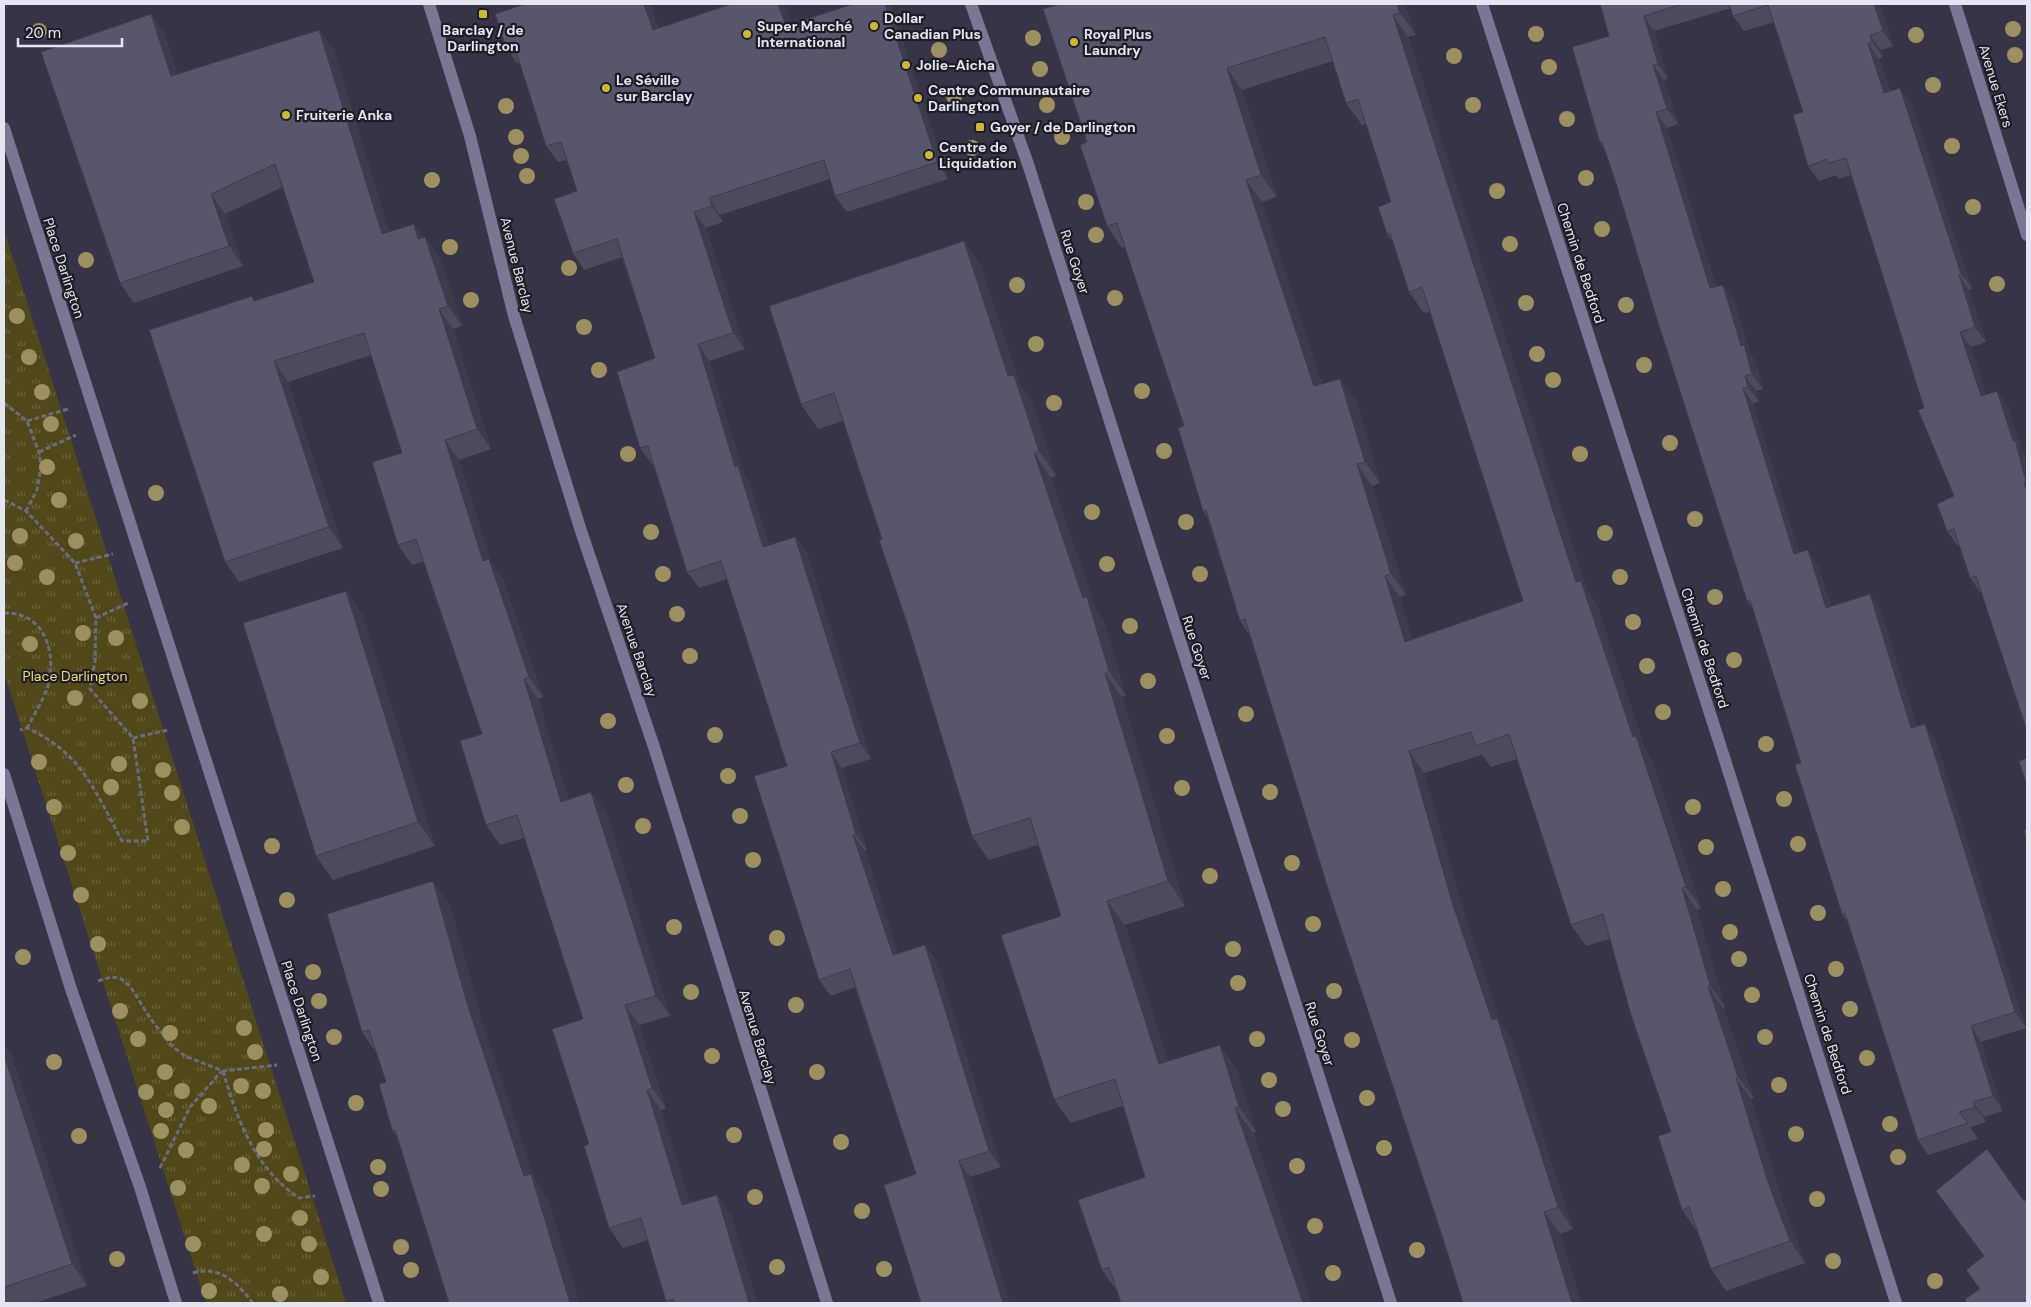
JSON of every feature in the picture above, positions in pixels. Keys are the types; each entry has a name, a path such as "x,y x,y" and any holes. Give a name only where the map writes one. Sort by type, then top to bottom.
{"street":[{"name":"Avenue Barclay","path":"429,4 470,136 514,316 581,531 655,750 827,1303"},
{"name":"Rue Goyer","path":"971,4 1028,164 1391,1303"},
{"name":"Chemin de Bedford","path":"1482,4 1724,757 1896,1303"},
{"name":"Avenue Ekers","path":"1955,4 2027,235"},
{"name":"Place Darlington","path":"4,128 378,1303"},
{"path":"4,774 71,989 140,1187 176,1303"}],"path":[{"path":"4,403 27,422 40,452 41,467 37,490 26,511"},
{"path":"27,422 68,409"},
{"path":"40,452 76,435"},
{"path":"4,500 26,511 75,563 96,618 95,661 90,689 133,738 148,840 122,841 84,771 48,738 27,728 20,730"},
{"path":"75,563 113,554"},
{"path":"96,618 128,602"},
{"path":"4,613 17,613 37,624 50,652 51,671 47,688 27,728"},
{"path":"133,738 168,730"},
{"path":"98,981 111,977 120,978 130,986 150,1018 172,1046 185,1056 223,1071 277,1065"},
{"path":"159,1170 190,1107 223,1071"},
{"path":"223,1071 239,1121 250,1143 264,1164 278,1181 299,1198 315,1196"},
{"path":"192,1273 206,1269 224,1274 242,1289 253,1303"}],"green space":[{"name":"Place Darlington","path":"4,230 346,1303 206,1303 4,673"}],"building":[{"path":"525,4 644,4 653,30 731,4 778,4 786,26 853,4 885,4 937,162 835,196 824,160 709,198 712,206 694,212 733,333 698,344 735,467 738,466 763,547 795,537 860,743 831,752 856,834 853,835 893,955 925,945 989,1151 959,1161 1003,1303 921,1303 884,1185 916,1174 850,969 819,980 754,776 787,766 721,561 687,572 648,446 640,448 617,372 655,358 617,239 573,253 554,199 577,191 561,142 546,146 514,45 506,47 495,14"},
{"path":"1060,4 1397,4 1400,13 1393,15 1576,582 1581,581 1633,737 1636,736 1686,887 1682,888 1710,985 1708,986 1738,1077 1736,1078 1768,1182 1790,1241 1711,1269 1689,1207 1682,1210 1658,1136 1671,1132 1631,1015 1603,914 1571,925 1509,734 1476,746 1471,732 1409,751 1452,902 1492,1020 1497,1018 1558,1207 1544,1212 1572,1303 1463,1303 1329,892 1245,619 1240,621 1206,510 1203,511 1178,428 1184,426 1117,223 1107,226 1080,145 1087,142 1043,9","holes":["1325,37 1346,103 1358,99 1391,202 1378,207 1387,234 1390,233 1409,292 1422,287 1523,601 1405,642 1385,576 1391,574 1357,464 1365,462 1340,379 1314,386 1246,180 1261,175 1227,68"]},
{"path":"1600,4 1682,4 1644,16 1658,64 1653,65 1667,109 1656,112 1710,288 1723,285 1741,346 1744,345 1752,374 1745,376 1748,387 1743,388 1794,554 1808,550 1826,608 1870,594 1911,728 1925,724 2015,1012 1971,1026 1993,1096 1973,1102 1975,1107 1959,1112 1968,1123 1918,1140 1845,913 1842,914 1795,765 1801,763 1750,600 1747,601 1655,313 1615,180 1602,142 1600,143 1572,47 1609,36"},
{"path":"1729,4 1874,4 1883,31 1870,35 1872,42 1868,44 1884,93 1900,88 1961,274 1959,275 1975,327 1960,332 1981,396 1997,391 2013,441 2015,440 2026,482 2024,482 2027,492 2027,731 1976,576 1970,578 1954,529 1947,531 1937,504 1954,496 1918,410 1924,408 1846,158 1828,163 1827,159 1808,166 1793,115 1803,112 1768,5 1733,16"},
{"path":"151,14 171,76 319,30 382,234 414,224 418,239 425,237 448,306 439,309 477,429 445,440 483,561 489,559 529,677 524,679 561,802 591,792 656,996 625,1005 652,1088 647,1090 682,1205 717,1195 749,1303 675,1303 673,1299 666,1301 641,1218 609,1228 584,1146 589,1144 552,1029 583,1019 517,815 486,825 460,741 482,734 416,539 398,545 372,462 402,453 364,333 274,361 329,527 225,562 149,330 252,296 254,301 314,282 275,164 211,194 229,246 120,283 41,52"},
{"path":"964,241 1008,376 1014,375 1039,451 1034,453 1083,598 1087,597 1109,671 1105,673 1168,881 1107,901 1127,964 1159,1064 1220,1045 1239,1107 1235,1108 1303,1303 1121,1303 1109,1267 1102,1270 1078,1200 1145,1177 1115,1079 1054,1099 1001,935 1061,916 1030,818 972,836 908,626 879,540 882,539 834,393 801,404 769,306"},
{"path":"346,591 418,822 316,856 243,623"},
{"path":"2027,758 2027,786 2019,761"},
{"path":"2027,829 2027,841 2024,830"},
{"path":"433,881 466,1000 524,1176 531,1174 570,1303 449,1303 395,1130 392,1130 379,1084 386,1082 369,1030 362,1032 327,914"},
{"path":"4,1055 72,1264 4,1287"},
{"path":"1987,1149 2024,1201 2027,1199 2027,1303 1966,1303 1965,1299 1980,1289 1966,1270 1984,1256 1936,1191"}],"place":[{"name":"Barclay / de Darlington","path":"483,14"},
{"name":"Dollar Canadian Plus","path":"874,26"},
{"name":"Super Marché International","path":"747,34"},
{"name":"Royal Plus Laundry","path":"1074,42"},
{"name":"Jolie-Aicha","path":"906,65"},
{"name":"Le Séville sur Barclay","path":"606,88"},
{"name":"Centre Communautaire Darlington","path":"918,98"},
{"name":"Fruiterie Anka","path":"286,115"},
{"name":"Goyer / de Darlington","path":"980,127"},
{"name":"Centre de Liquidation","path":"929,155"}]}
